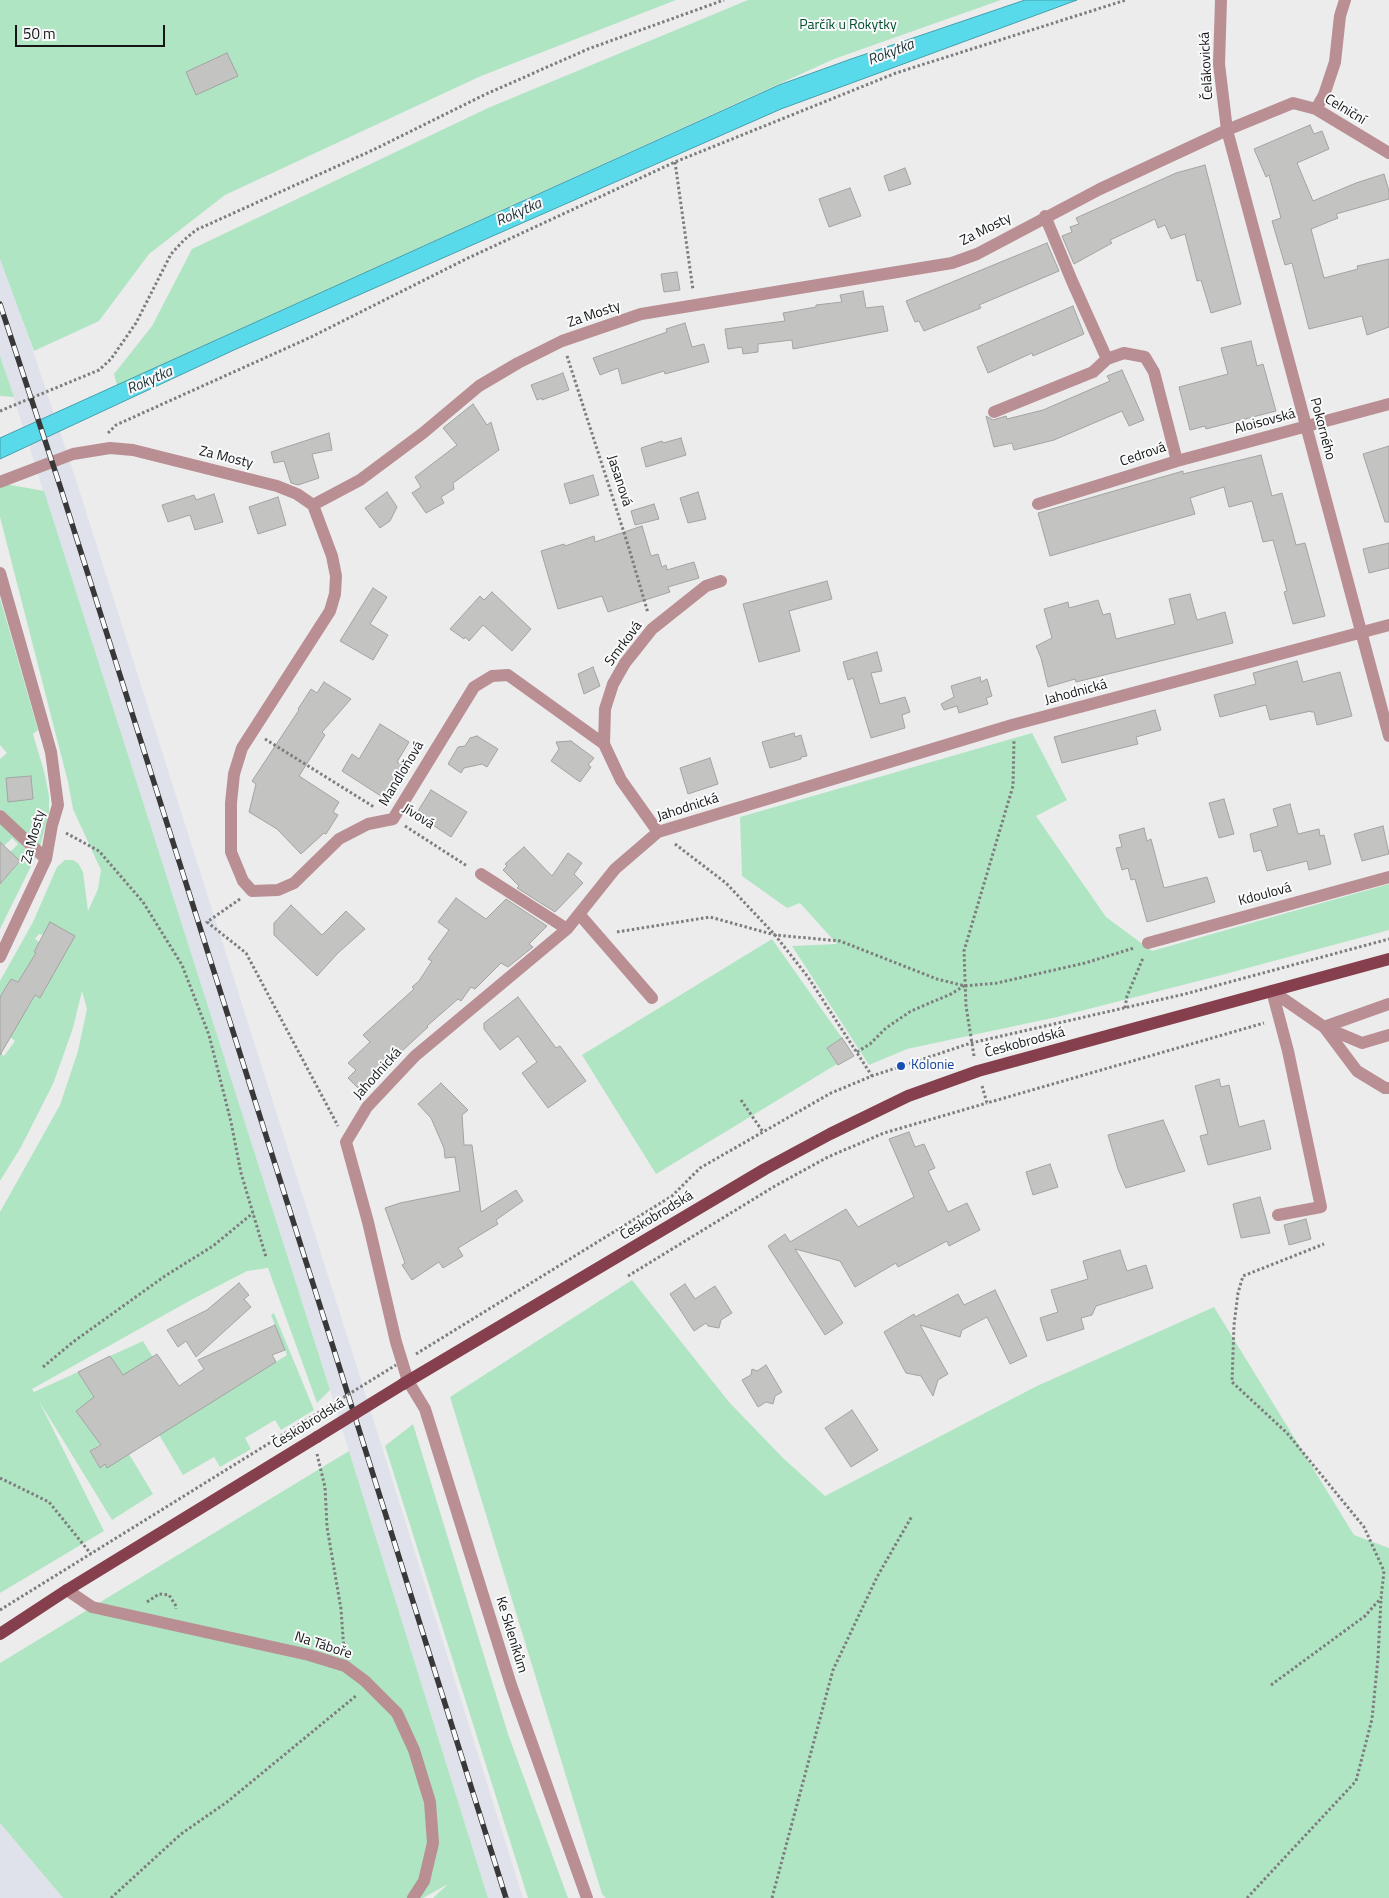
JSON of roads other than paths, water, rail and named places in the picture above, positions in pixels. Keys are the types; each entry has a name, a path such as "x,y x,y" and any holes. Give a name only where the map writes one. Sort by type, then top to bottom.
{"main road":[{"name":"Českobrodská","path":"0,1634 67,1590 406,1382 765,1169 895,1102 932,1086 978,1071 1389,959"}],"street":[{"name":"Čelákovická","path":"1221,0 1219,64 1226,130"},
{"path":"1316,109 1324,95 1335,62 1340,16 1346,0"},
{"name":"Celniční","path":"1226,130 1293,103 1316,109 1389,153"},
{"name":"Za Mosty","path":"0,482 73,454 110,448 133,450 277,486 297,494 313,505 360,480 423,433 479,386 518,363 562,341 641,314 952,263 977,254 1045,216 1226,130"},
{"name":"Pokorného","path":"1226,130 1360,634 1389,736"},
{"path":"1045,216 1072,282 1108,359"},
{"name":"Cedrová","path":"994,412 1093,372 1108,359 1124,353 1145,357 1154,372 1177,461 1038,504"},
{"name":"Aloisovská","path":"1177,461 1389,404"},
{"name":"Mandloňová","path":"313,505 332,556 336,576 335,594 330,611 242,748 234,774 230,803 231,852 243,881 252,891 278,890 294,883 339,839 368,824 393,819 474,687 492,676 508,675 604,744"},
{"name":"Za Mosty","path":"0,573 51,752 58,805 52,825 46,860 0,957"},
{"name":"Smrková","path":"658,832 621,780 604,744 605,709 613,684 625,663 652,629 706,586 722,581"},
{"name":"Jahodnická","path":"406,1382 368,1222 346,1142 367,1106 414,1056 567,929 615,869 658,832 1012,725 1389,625"},
{"path":"0,816 46,860"},
{"path":"481,874 567,929"},
{"name":"Kdoulová","path":"1148,943 1389,877"},
{"path":"579,914 652,998"},
{"path":"1272,991 1288,1051 1321,1207 1278,1215"},
{"path":"1272,991 1324,1026 1362,1043 1389,1035"},
{"path":"1324,1026 1389,1004"},
{"path":"1324,1026 1357,1071 1385,1088 1389,1088"},
{"name":"Ke Skleníkům","path":"406,1382 425,1409 511,1685 587,1898"},
{"name":"Na Táboře","path":"67,1590 92,1607 309,1655 345,1666 364,1681 397,1713 414,1750 430,1802 433,1842 424,1881 413,1898"}],"water":[{"name":"Rokytka","path":"1025,0 1077,0 781,109 234,350 0,459 0,438 779,85"}],"railway":[{"path":"0,304 60,486 506,1898"}],"place":[{"name":"Kolonie","path":"901,1066"}],"park label":[{"name":"Parčík u Rokytky","path":"848,26"}]}
